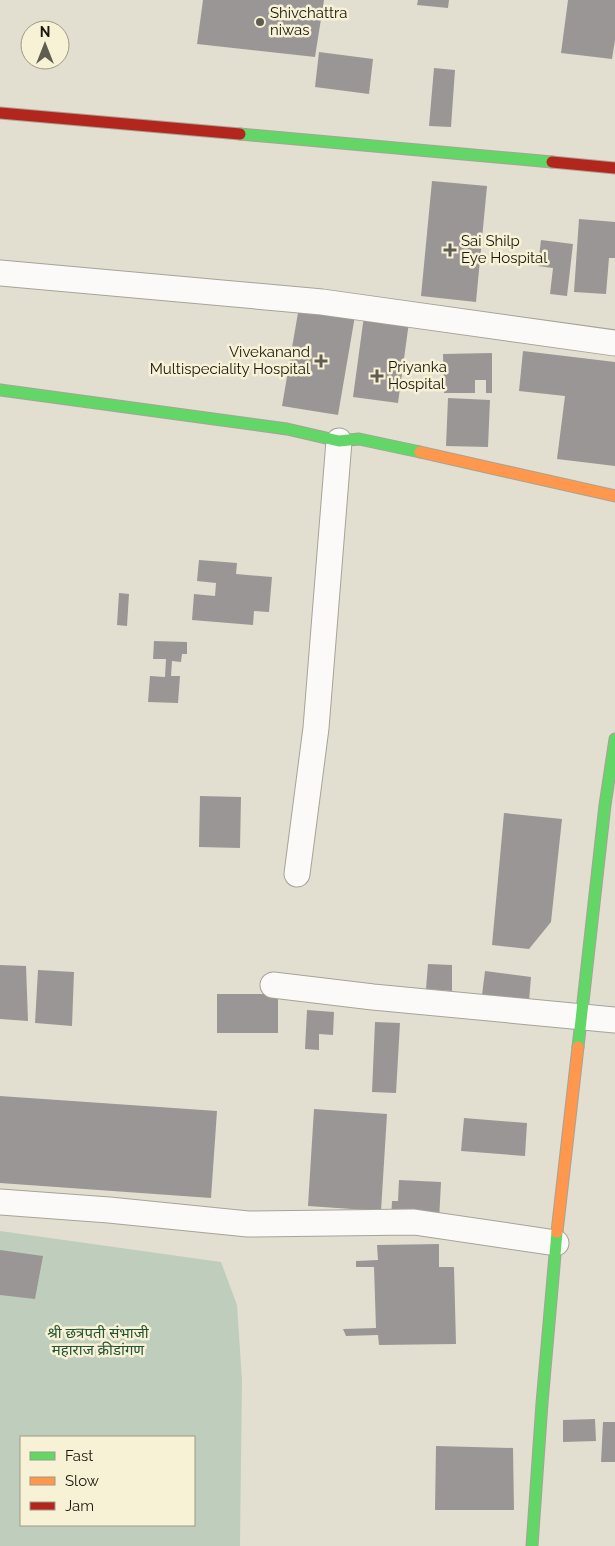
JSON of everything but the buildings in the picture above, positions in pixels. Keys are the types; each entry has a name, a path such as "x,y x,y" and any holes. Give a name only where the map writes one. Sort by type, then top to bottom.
{"street":[{"path":"0,113 615,168"},
{"path":"0,273 322,302 615,343"},
{"path":"0,390 287,429 339,441 359,439 615,496"},
{"path":"297,874 316,728 339,441"},
{"path":"532,1546 556,1243 582,1018 610,806 615,739"},
{"path":"274,985 374,997 615,1020"},
{"path":"0,1202 109,1210 248,1224 414,1222 556,1243"}],"green space":[{"name":"श्री छत्रपती संभाजी महाराज क्रीडांगण","path":"0,1231 221,1262 237,1305 242,1380 240,1546 0,1546"}],"traffic: fast":[{"path":"240,134 552,162"},
{"path":"0,390 287,429 339,441 359,439 420,452"},
{"path":"578,1047 605,805 615,739"},
{"path":"532,1546 557,1232"}],"traffic: slow":[{"path":"420,452 615,496"},
{"path":"557,1232 578,1047"}],"traffic: jam":[{"path":"0,113 240,134"},
{"path":"552,162 615,168"}],"place":[{"name":"Shivchattra niwas","path":"260,22"},
{"name":"Sai Shilp Eye Hospital","path":"450,250"},
{"name":"Vivekanand Multispeciality Hospital","path":"321,361"},
{"name":"Priyanka Hospital","path":"377,376"}]}
